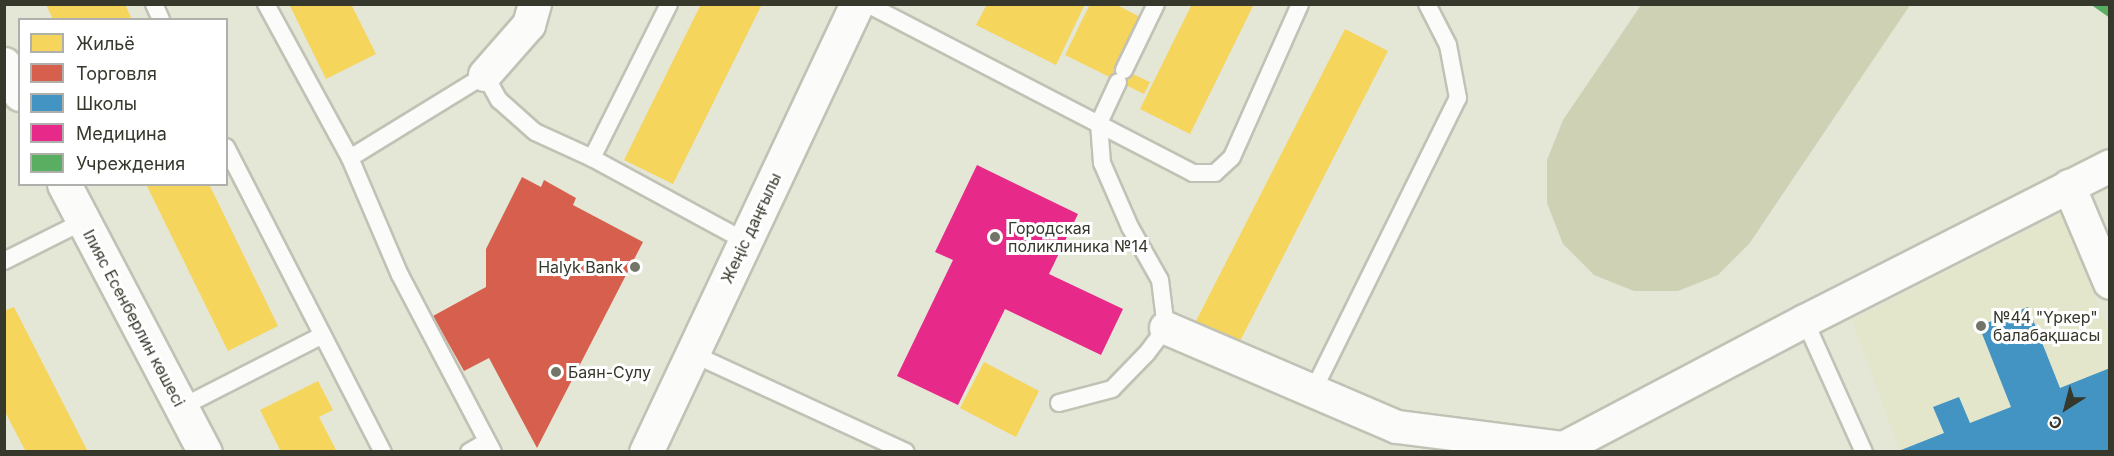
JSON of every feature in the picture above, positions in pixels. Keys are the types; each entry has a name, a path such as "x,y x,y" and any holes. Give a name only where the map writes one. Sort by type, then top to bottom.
{"main road":[{"name":"Жеңіс даңғылы","path":"646,452 857,4"},
{"path":"4,64 18,90"},
{"name":"Ілияс Есенберлин көшесі","path":"65,186 82,222 193,427 212,452"}],"street":[{"path":"485,75 529,25 535,4"},
{"path":"1166,328 1397,427 1564,448 1805,321 2109,166"},
{"path":"2069,186 2109,283"}],"lane":[{"path":"154,4 160,18"},
{"path":"266,4 350,158 400,275 490,447 469,452"},
{"path":"592,158 669,4"},
{"path":"867,4 1193,173 1215,172 1232,158 1300,4"},
{"path":"1059,403 1112,389 1147,354 1166,328 1160,280 1130,227 1102,162 1099,123 1156,4"},
{"path":"1313,392 1458,99 1449,45 1427,4"},
{"path":"350,158 485,75 500,100 535,132 592,158 745,241"},
{"path":"228,151 383,452"},
{"path":"4,261 82,222"},
{"path":"1805,321 1864,452"},
{"path":"193,427 323,335"},
{"path":"693,354 906,452"}],"shaded area":[{"path":"1641,5 1910,5 1749,244 1718,275 1678,291 1634,291 1594,275 1563,244 1547,203 1547,160 1563,120"},
{"name":"№44 \"Үркер\" балабақшасы","path":"2062,213 2109,333 2109,451 1900,451 1852,320"}],"building: Жильё":[{"path":"46,4 125,4 131,18 52,18"},
{"path":"289,4 351,4 376,54 326,79"},
{"path":"701,4 762,4 673,184 624,160"},
{"path":"987,4 1085,4 1056,65 976,25"},
{"path":"1090,4 1115,4 1144,19 1120,68 1150,82 1144,94 1065,55"},
{"path":"1192,4 1254,4 1190,134 1140,109"},
{"path":"1345,29 1388,51 1237,347 1194,325"},
{"path":"147,186 210,186 278,326 228,351"},
{"path":"14,307 88,452 26,452 4,410 4,311"},
{"path":"984,362 1039,391 1016,437 960,408"},
{"path":"318,381 333,410 319,417 337,452 281,452 260,410"}],"building: Торговля":[{"path":"522,177 541,187 544,180 576,198 573,205 643,242 537,448 489,358 464,371 433,316 486,287 486,249"}],"building: Школы":[{"path":"2028,307 2060,388 2110,368 2110,452 1896,452 1944,433 1933,407 1959,397 1970,423 2011,407 1979,326"}],"building: Медицина":[{"path":"977,165 1078,214 1049,274 1123,309 1101,355 1005,309 958,405 897,376 953,260 935,252"}],"building: Учреждения":[{"path":"2090,4 2110,4 2110,18"}],"place":[{"name":"Городская поликлиника №14","path":"995,237"},
{"name":"Halyk Bank","path":"635,267"},
{"name":"№44 \"Үркер\" балабақшасы","path":"1981,326"},
{"name":"Баян-Сулу","path":"556,372"}]}
